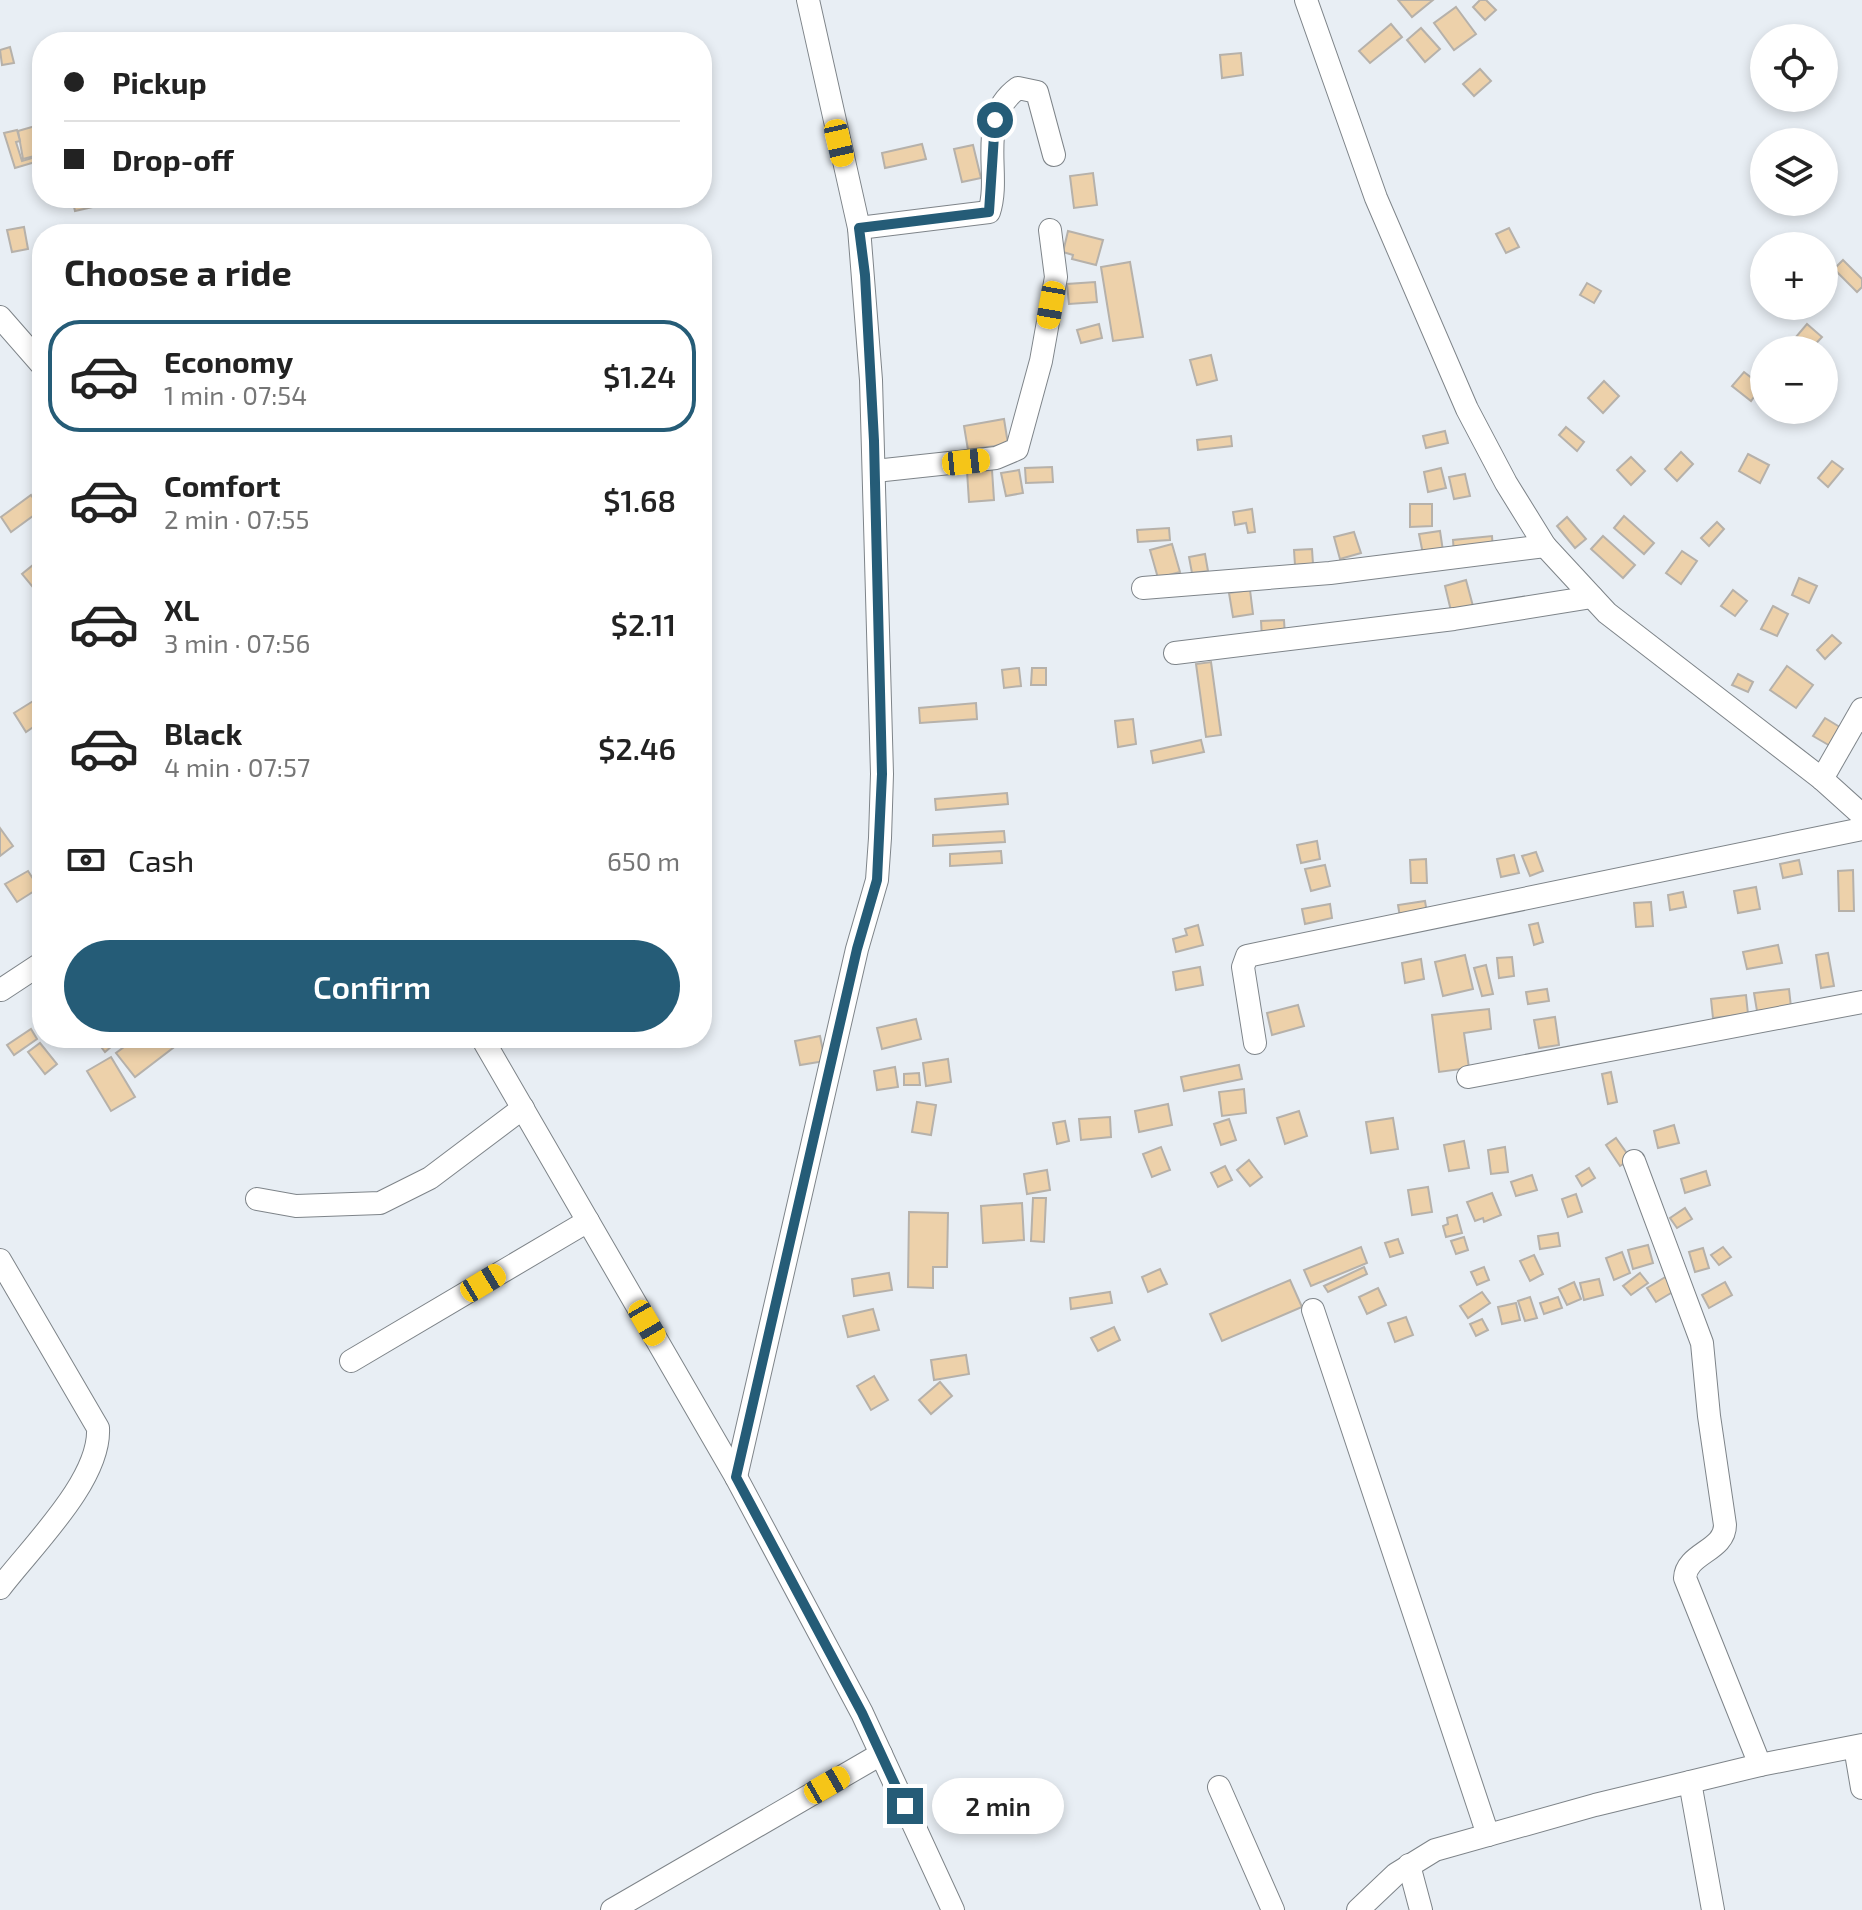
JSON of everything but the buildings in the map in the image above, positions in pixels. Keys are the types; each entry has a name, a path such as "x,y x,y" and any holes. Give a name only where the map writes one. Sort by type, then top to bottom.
{"street":[{"path":"736,1477 857,949 877,880 882,774 875,471 865,275 859,228 808,0"},
{"path":"1306,0 1376,198 1467,409 1506,483 1545,546 1592,597 1660,655 1822,779 1862,815"},
{"path":"859,228 989,212 995,120 1007,96 1018,88 1037,92 1054,155"},
{"path":"875,471 996,458 1017,449 1041,361 1056,277 1050,230"},
{"path":"0,317 32,354"},
{"path":"1143,588 1330,573 1545,546"},
{"path":"1175,653 1454,619 1592,597"},
{"path":"1822,779 1862,709"},
{"path":"1255,1043 1243,967 1247,956 1862,829"},
{"path":"1,990 32,970"},
{"path":"1468,1077 1862,1002"},
{"path":"488,1048 736,1477 881,1754 953,1910"},
{"path":"257,1199 296,1206 380,1203 430,1178 523,1108"},
{"path":"1634,1161 1702,1343 1712,1443 1725,1525 1721,1540 1689,1565 1685,1578 1760,1765"},
{"path":"351,1361 588,1221"},
{"path":"0,1260 98,1428 99,1441 92,1462 74,1493 0,1588"},
{"path":"1313,1310 1488,1835"},
{"path":"1358,1910 1409,1865 1435,1850 1760,1765 1858,1746 1862,1788"},
{"path":"612,1910 881,1754"},
{"path":"1690,1782 1713,1910"},
{"path":"1219,1787 1273,1910"},
{"path":"1409,1865 1421,1910"}],"route":[{"path":"905,1806 862,1713 736,1477 857,949 877,880 882,774 876,501 865,275 859,228 989,212 991,144 995,120"}]}
